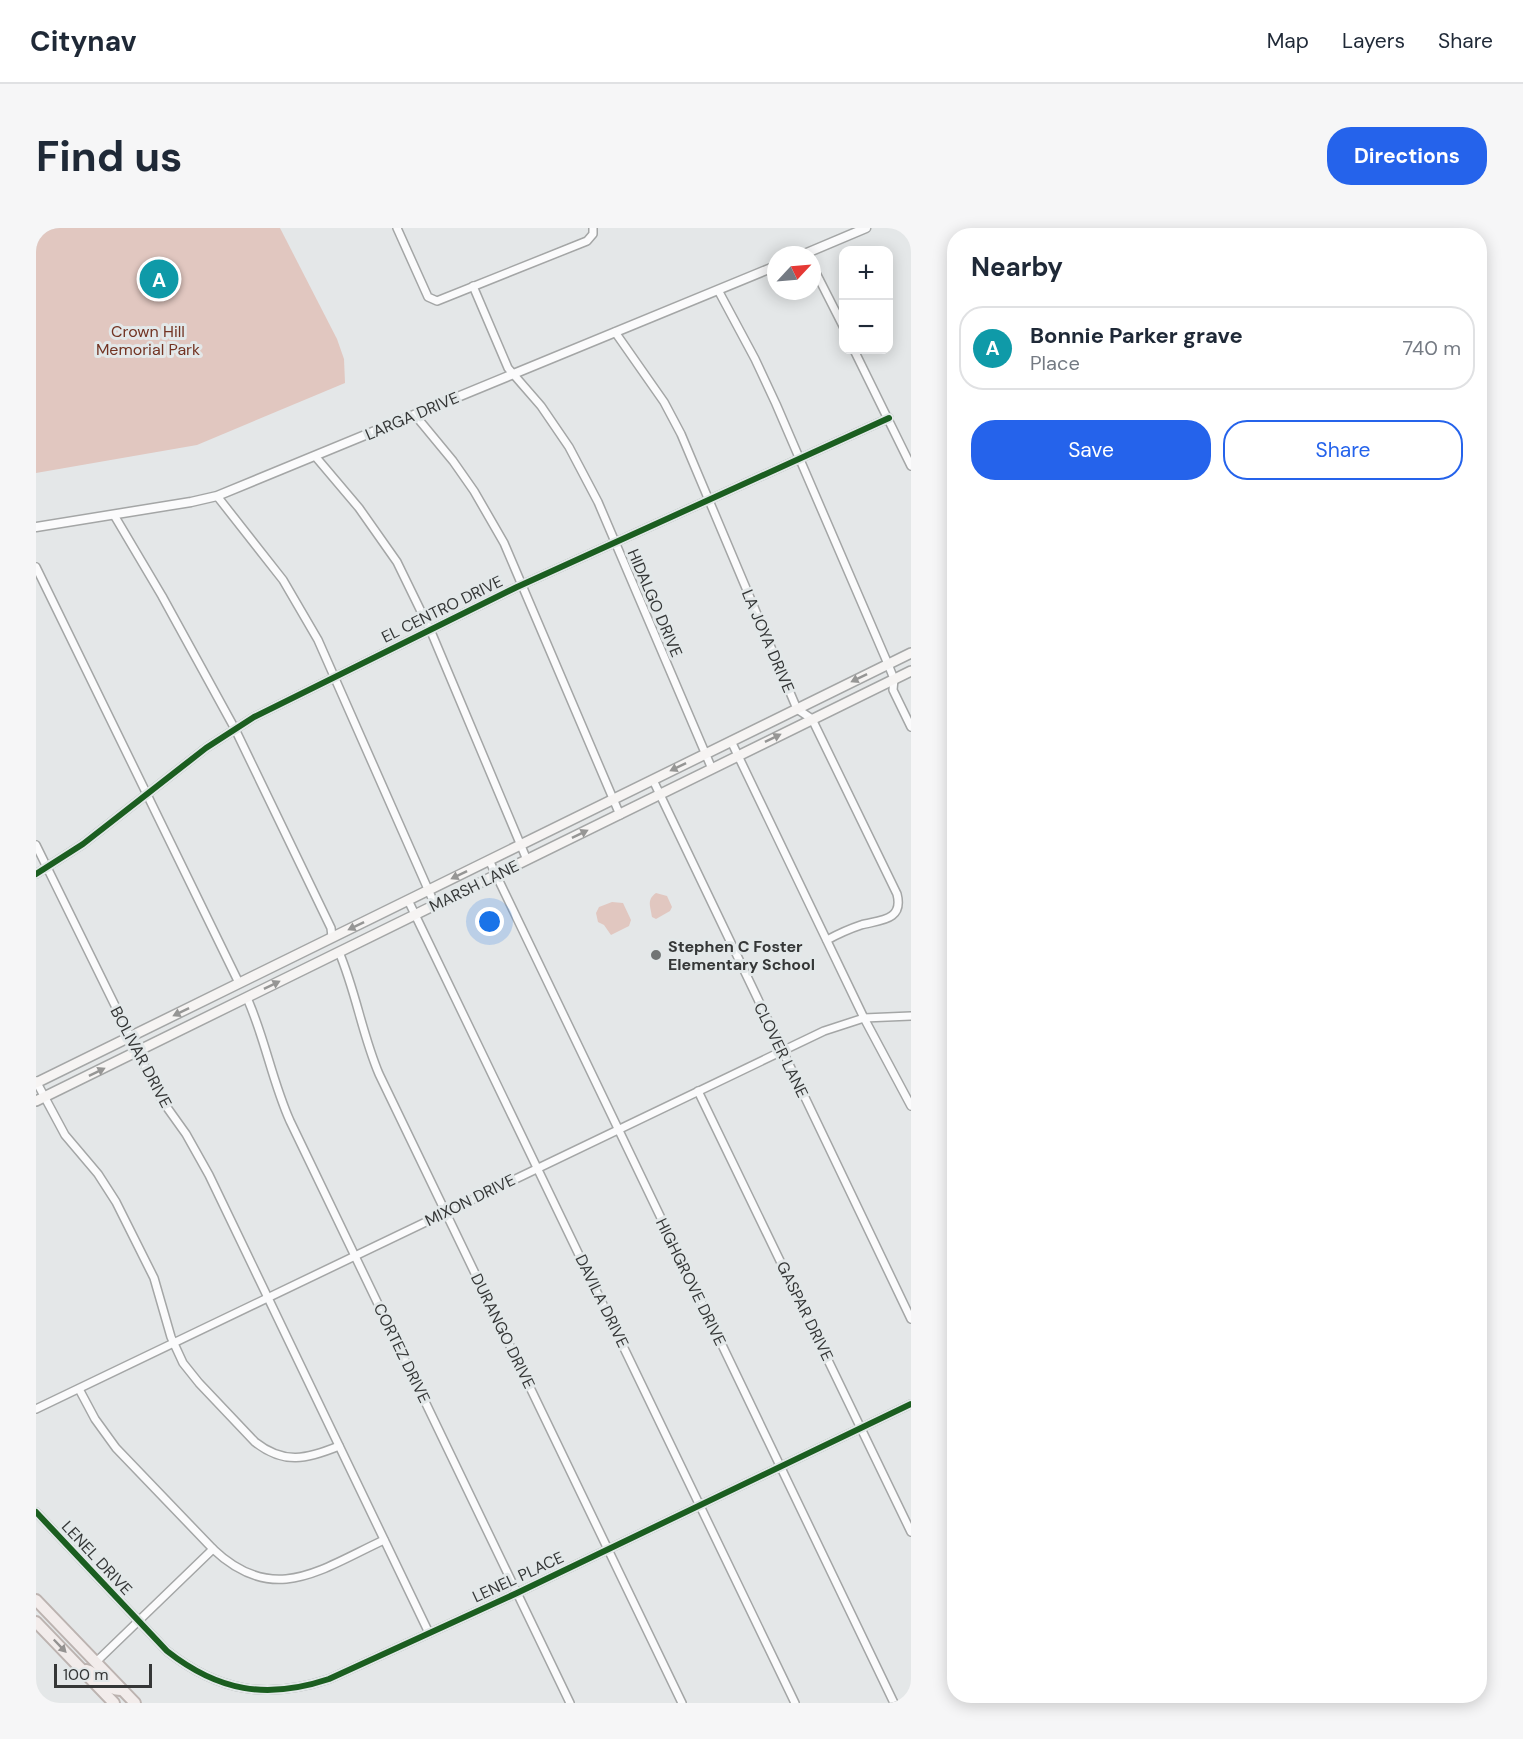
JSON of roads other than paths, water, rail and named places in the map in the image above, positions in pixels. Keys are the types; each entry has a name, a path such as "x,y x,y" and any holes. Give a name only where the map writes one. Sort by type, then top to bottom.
{"main road":[{"name":"MARSH LANE","path":"36,1082 911,653"},
{"name":"MARSH LANE","path":"40,1099 911,670"},
{"path":"332,937 339,952"},
{"path":"239,983 247,998"},
{"path":"36,1600 135,1703"},
{"path":"36,1622 114,1703"},
{"path":"83,1671 92,1672 115,1690 122,1690"}],"street":[{"path":"397,228 430,299 437,301 587,241 593,234 593,228"},
{"path":"821,247 866,228"},
{"name":"LARGA DRIVE","path":"36,527 217,496 767,270"},
{"path":"821,283 839,320"},
{"name":"HIDALGO DRIVE","path":"472,286 508,369 514,373 541,406 569,447 598,502 712,769"},
{"path":"717,290 755,359 888,664 894,679 893,690 911,727"},
{"name":"LA JOYA DRIVE","path":"615,332 664,402 681,434 797,709 813,719"},
{"path":"856,354 911,466"},
{"path":"415,415 453,461 474,491 504,543 620,815"},
{"name":"EL CENTRO DRIVE","path":"36,874 94,837 147,794 235,729 334,677 522,585 889,418"},
{"path":"315,456 359,507 397,562 430,630 527,860"},
{"path":"217,496 283,580 318,640 435,905"},
{"path":"114,514 168,606 235,729 331,928 332,937"},
{"path":"36,567 239,983"},
{"path":"813,719 899,901 895,913 886,919 846,930 827,940"},
{"path":"731,741 864,1018 911,1106"},
{"name":"CLOVER LANE","path":"652,780 911,1319"},
{"name":"BOLIVAR DRIVE","path":"36,845 160,1099 186,1134 209,1175 429,1633"},
{"name":"HIGHGROVE DRIVE","path":"489,860 894,1703"},
{"name":"DAVILA DRIVE","path":"408,900 795,1703"},
{"name":"DURANGO DRIVE","path":"339,952 356,998 372,1057 682,1703"},
{"name":"CORTEZ DRIVE","path":"247,998 265,1043 281,1102 570,1703"},
{"name":"MIXON DRIVE","path":"36,1409 824,1031 864,1018 911,1016"},
{"path":"36,1082 40,1099 65,1135 98,1174 116,1202 154,1278 173,1343 192,1375 255,1442 267,1451 287,1458 302,1458 319,1455 339,1446"},
{"name":"GASPAR DRIVE","path":"698,1091 911,1532"},
{"path":"79,1389 95,1419 116,1448 213,1549 226,1561 247,1574 266,1579 286,1580 308,1576 384,1540"},
{"name":"LENEL PLACE","path":"138,1622 166,1651 185,1665 222,1683 255,1691 308,1687 517,1593 911,1404"},
{"name":"LENEL DRIVE","path":"36,1512 138,1622"},
{"path":"96,1662 213,1549"}],"place":[{"name":"Bonnie Parker grave","path":"159,279"},
{"name":"Stephen C Foster Elementary School","path":"656,955"}],"park label":[{"name":"Crown Hill Memorial Park","path":"148,340"}]}
